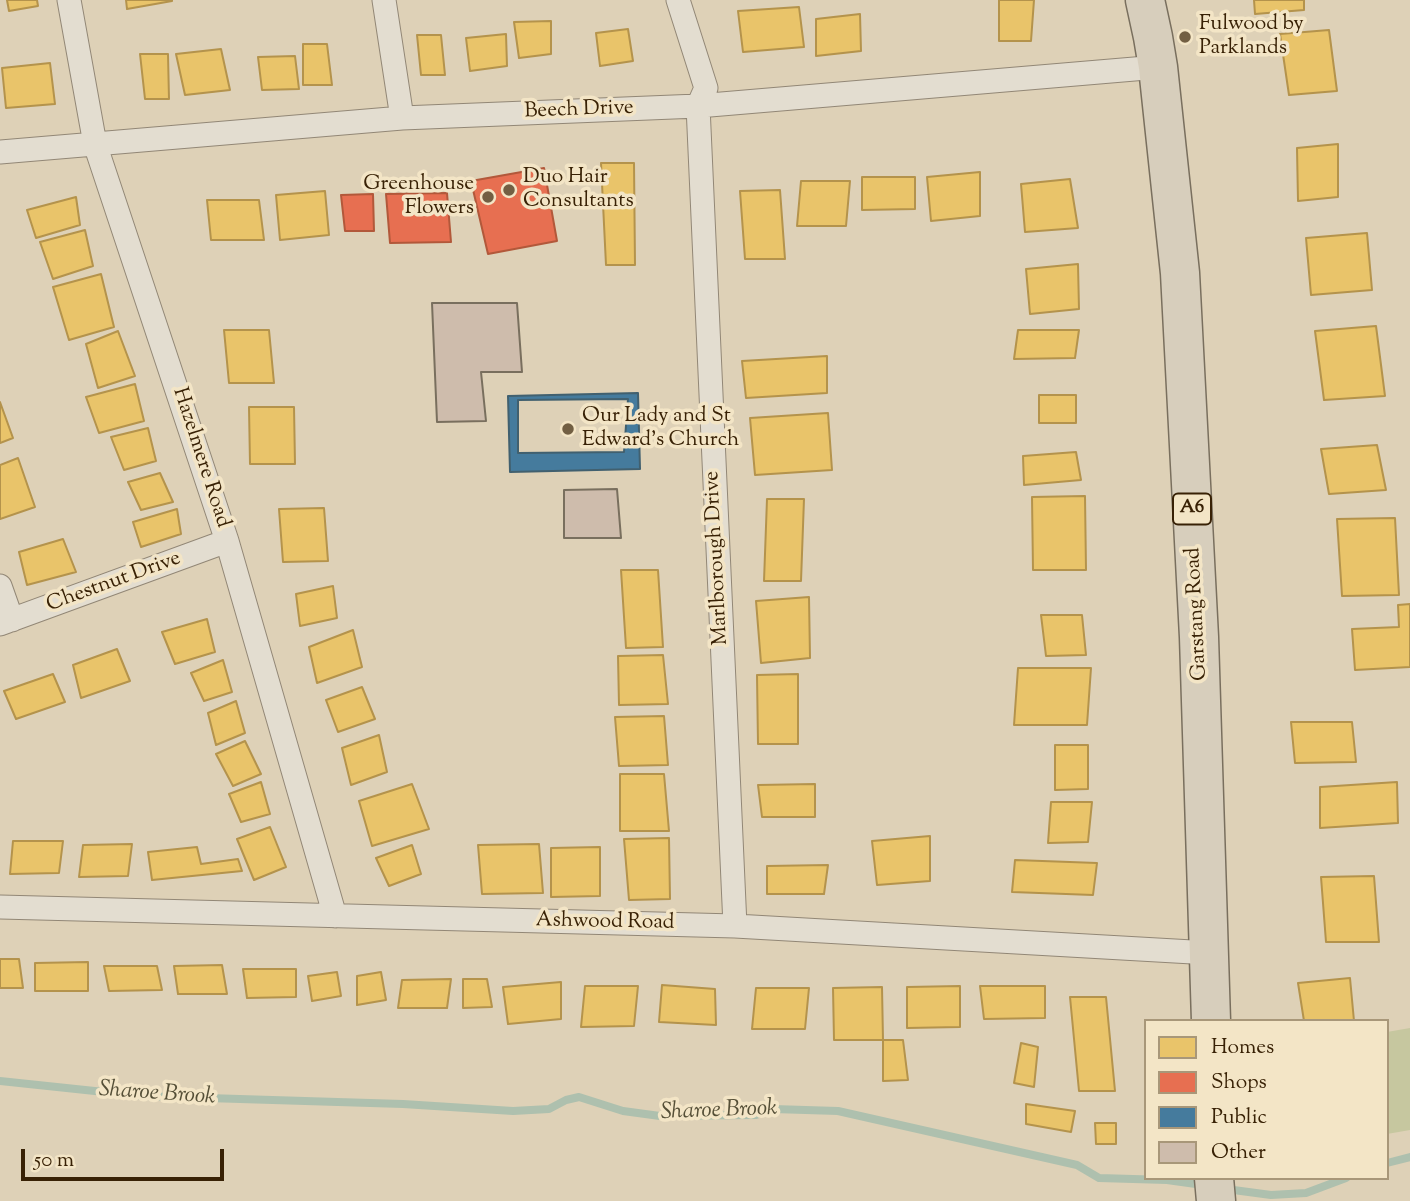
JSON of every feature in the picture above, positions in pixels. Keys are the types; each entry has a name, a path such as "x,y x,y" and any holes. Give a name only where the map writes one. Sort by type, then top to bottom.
{"highway":[{"name":"Garstang Road","path":"1145,0 1157,67 1180,273 1200,649 1211,1019"},
{"path":"1214,1180 1216,1201"}],"street":[{"name":"Hazelmere Road","path":"69,0 95,144 228,541 335,916"},
{"path":"384,0 402,118"},
{"name":"Marlborough Drive","path":"678,0 706,88 698,106 735,926"},
{"name":"Beech Drive","path":"0,152 402,118 698,106 1157,67"},
{"name":"Chestnut Drive","path":"6,622 228,541"},
{"path":"0,586 6,622"},
{"name":"Ashwood Road","path":"0,907 735,926 1210,953"}],"green space":[{"path":"1410,1028 1410,1130 1389,1134 1389,1032"}],"building: Homes":[{"path":"7,0 37,0 38,6 9,11"},
{"path":"126,0 172,0 172,1 127,9"},
{"path":"999,0 1034,0 1031,41 999,41"},
{"path":"1254,0 1304,0 1304,10 1255,14"},
{"path":"799,7 804,47 743,52 738,11"},
{"path":"860,14 861,51 816,56 816,19"},
{"path":"551,21 551,54 519,58 514,22"},
{"path":"628,29 633,61 600,66 596,33"},
{"path":"1329,30 1337,91 1289,95 1280,34"},
{"path":"506,34 507,66 470,71 466,38"},
{"path":"417,35 441,35 445,75 421,75"},
{"path":"303,44 327,44 332,85 303,85"},
{"path":"221,49 230,90 185,95 176,54"},
{"path":"140,54 168,54 169,99 145,99"},
{"path":"295,56 299,89 262,90 258,57"},
{"path":"50,63 55,104 6,108 2,68"},
{"path":"1338,144 1338,197 1298,201 1297,148"},
{"path":"601,163 634,163 635,265 606,265"},
{"path":"980,172 980,216 931,221 927,177"},
{"path":"862,177 915,177 915,209 862,210"},
{"path":"1070,179 1078,228 1025,232 1021,184"},
{"path":"801,181 850,181 846,226 797,226"},
{"path":"780,190 785,259 745,259 740,191"},
{"path":"325,191 329,235 280,240 276,195"},
{"path":"76,197 80,225 36,238 27,210"},
{"path":"207,200 259,200 264,240 211,240"},
{"path":"85,230 93,266 53,279 40,242"},
{"path":"1367,233 1372,290 1311,295 1306,238"},
{"path":"1078,264 1079,309 1030,314 1026,269"},
{"path":"101,274 114,327 69,340 53,287"},
{"path":"1376,326 1385,396 1324,400 1315,331"},
{"path":"224,330 269,330 274,383 229,383"},
{"path":"1018,330 1079,330 1075,358 1014,359"},
{"path":"118,331 135,376 98,388 86,344"},
{"path":"827,356 827,393 746,398 742,361"},
{"path":"135,384 144,421 99,433 86,397"},
{"path":"1039,395 1076,395 1076,423 1039,423"},
{"path":"0,402 13,438 0,443"},
{"path":"249,407 294,407 295,464 250,464"},
{"path":"828,413 832,470 755,475 750,418"},
{"path":"148,428 156,461 124,470 111,437"},
{"path":"1377,445 1386,490 1329,494 1321,449"},
{"path":"1076,452 1081,480 1024,485 1023,456"},
{"path":"18,458 35,507 0,519 0,465"},
{"path":"160,473 173,502 141,510 128,482"},
{"path":"1085,496 1086,570 1033,570 1032,497"},
{"path":"767,499 804,499 801,581 764,581"},
{"path":"324,508 328,561 283,562 279,509"},
{"path":"177,509 181,534 141,547 133,522"},
{"path":"1395,518 1399,595 1342,596 1337,519"},
{"path":"63,539 76,572 27,585 19,552"},
{"path":"621,570 658,570 663,647 626,648"},
{"path":"333,586 337,618 300,626 296,594"},
{"path":"809,597 810,658 761,663 756,601"},
{"path":"1410,604 1410,667 1355,670 1352,629 1399,627 1398,605"},
{"path":"1041,615 1082,615 1086,655 1046,656"},
{"path":"207,619 215,652 175,664 162,632"},
{"path":"353,630 362,667 317,683 309,647"},
{"path":"117,649 130,681 81,698 73,665"},
{"path":"663,655 668,704 619,705 618,656"},
{"path":"223,660 232,692 204,701 191,673"},
{"path":"1018,668 1091,668 1087,725 1014,725"},
{"path":"53,674 65,702 16,719 4,691"},
{"path":"798,674 798,744 758,744 757,675"},
{"path":"362,687 375,719 338,732 326,700"},
{"path":"236,701 245,733 216,745 208,713"},
{"path":"664,716 668,765 619,766 615,717"},
{"path":"1291,722 1352,722 1356,762 1295,763"},
{"path":"379,735 387,772 351,785 342,748"},
{"path":"245,741 261,774 233,786 216,754"},
{"path":"1055,745 1088,745 1088,789 1055,790"},
{"path":"620,774 664,774 669,831 620,831"},
{"path":"261,782 270,814 241,822 229,794"},
{"path":"1397,782 1398,823 1320,828 1320,787"},
{"path":"412,784 429,829 372,846 359,801"},
{"path":"815,784 815,817 762,817 758,785"},
{"path":"1051,802 1092,802 1088,842 1048,843"},
{"path":"270,827 286,867 254,880 237,839"},
{"path":"930,836 930,881 877,885 872,841"},
{"path":"669,838 670,899 629,900 624,839"},
{"path":"13,841 63,841 59,873 10,874"},
{"path":"132,844 128,876 79,877 83,845"},
{"path":"539,844 543,893 482,894 478,845"},
{"path":"412,845 421,874 389,886 376,858"},
{"path":"197,847 201,864 238,859 242,871 152,880 148,852"},
{"path":"600,847 600,896 551,897 551,848"},
{"path":"1015,860 1097,863 1093,895 1012,892"},
{"path":"828,865 824,894 767,894 767,866"},
{"path":"1374,876 1379,942 1326,942 1321,877"},
{"path":"0,959 19,959 23,988 0,988"},
{"path":"88,962 88,991 35,991 35,963"},
{"path":"222,965 227,994 178,994 174,966"},
{"path":"104,966 157,966 162,990 109,991"},
{"path":"243,969 296,969 296,997 247,998"},
{"path":"337,972 341,996 312,1001 308,976"},
{"path":"381,972 386,1000 357,1005 357,976"},
{"path":"1350,978 1354,1019 1304,1019 1298,983"},
{"path":"451,979 447,1008 398,1008 402,980"},
{"path":"463,979 487,979 492,1007 463,1008"},
{"path":"561,982 561,1019 508,1024 503,987"},
{"path":"662,985 715,989 716,1025 659,1022"},
{"path":"585,986 638,986 634,1026 581,1027"},
{"path":"960,986 960,1027 907,1028 907,987"},
{"path":"980,986 1045,986 1045,1018 984,1019"},
{"path":"882,987 883,1040 834,1040 833,988"},
{"path":"756,988 809,988 805,1029 752,1029"},
{"path":"1070,997 1106,997 1115,1091 1079,1091"},
{"path":"883,1040 903,1040 908,1080 883,1081"},
{"path":"1021,1043 1038,1047 1034,1087 1014,1083"},
{"path":"1026,1104 1075,1111 1071,1132 1026,1124"},
{"path":"1095,1123 1116,1123 1116,1144 1096,1144"}],"building: Shops":[{"path":"544,168 557,241 488,254 471,181"},
{"path":"447,193 451,242 390,243 386,194"},
{"path":"373,194 374,231 345,231 341,195"}],"building: Public":[{"path":"638,393 640,469 510,472 508,396"},
{"path":"628,399 624,452 518,453 518,400"}],"building: Other":[{"path":"432,303 517,303 522,372 481,372 486,421 437,422"},
{"path":"617,489 621,538 564,538 564,490"}],"waterway":[{"name":"Sharoe Brook","path":"0,1081 142,1096 403,1104 513,1111 549,1109 579,1097 623,1111 660,1116 756,1115 773,1109 838,1111 1077,1165 1099,1178 1144,1179"},
{"name":"Sharoe Brook","path":"1389,1162 1410,1157"},
{"name":"Sharoe Brook","path":"1167,1180 1203,1185"},
{"name":"Sharoe Brook","path":"1226,1189 1271,1195 1306,1193 1341,1180"}],"place":[{"name":"Fulwood by Parklands","path":"1185,37"},
{"name":"Duo Hair Consultants","path":"509,190"},
{"name":"Greenhouse Flowers","path":"488,197"},
{"name":"Our Lady and St Edward's Church","path":"568,429"}]}
